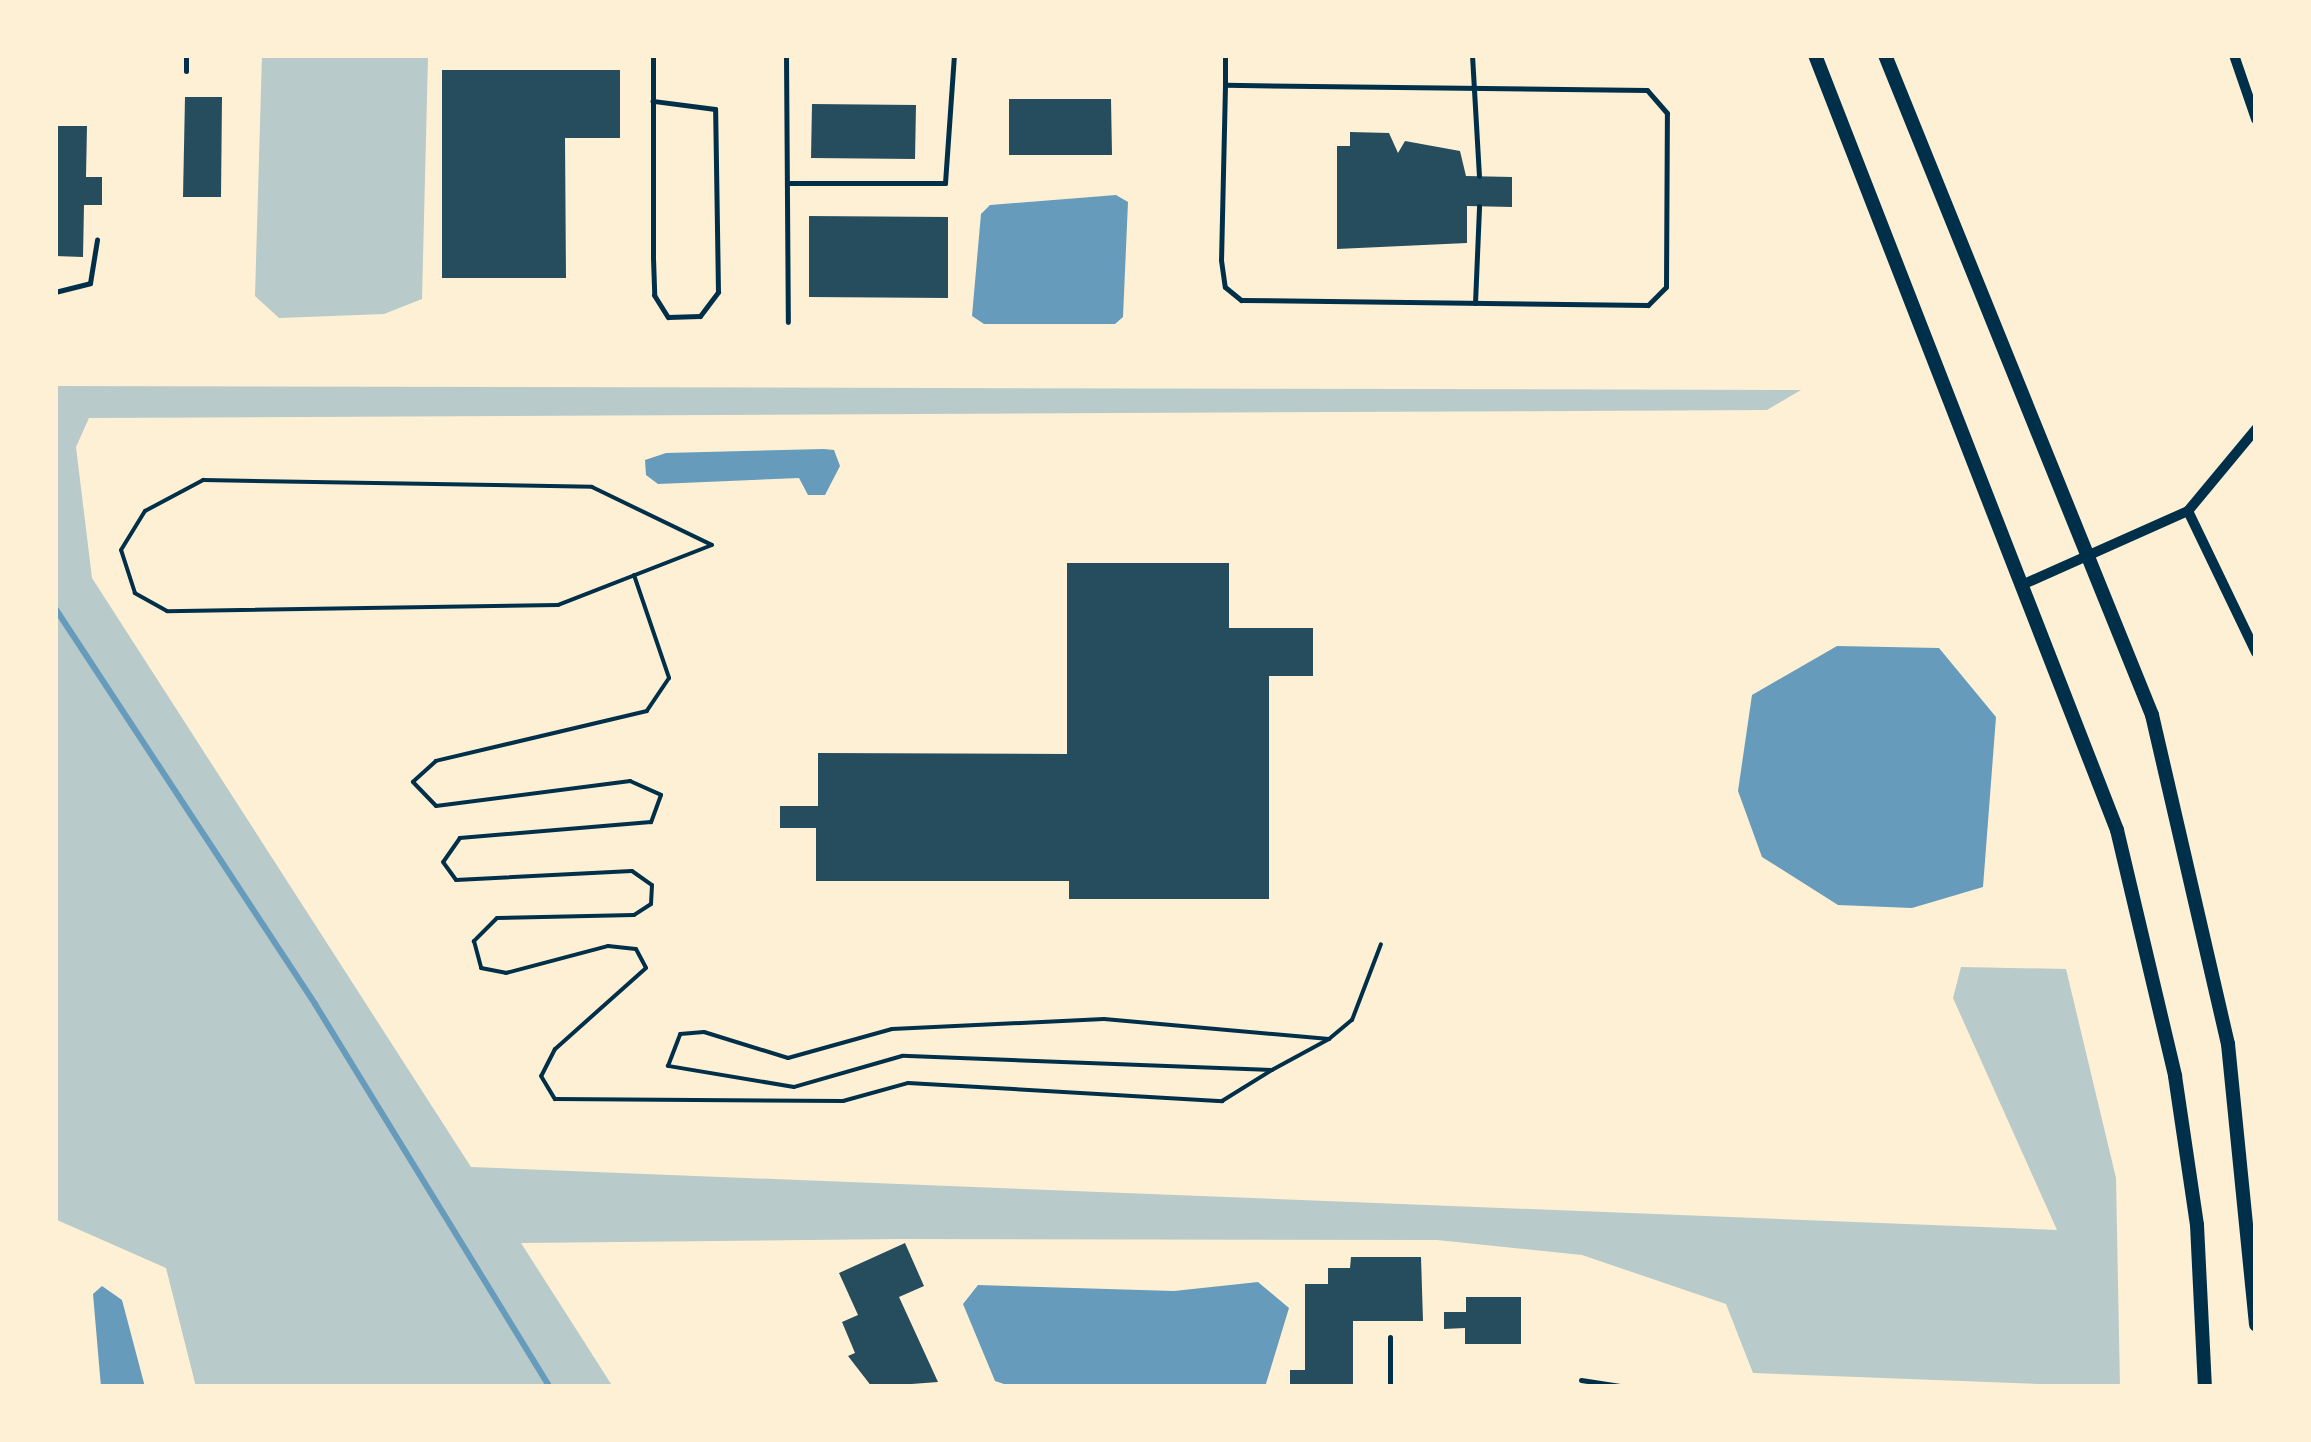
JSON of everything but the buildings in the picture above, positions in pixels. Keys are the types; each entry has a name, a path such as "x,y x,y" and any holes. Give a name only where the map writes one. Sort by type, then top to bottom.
{"main road":[{"path":"1816,55 2076,710 2150,946 2197,1225 2206,1387"},
{"path":"1885,55 2152,715 2198,894 2240,1132 2256,1324"}],"street":[{"path":"2234,55 2256,118"},
{"path":"2024,584 2188,511 2256,429"},
{"path":"2188,511 2256,652"}],"lane":[{"path":"186,55 186,71"},
{"path":"653,55 653,101 654,294 668,317 700,316 718,292 715,109 653,101"},
{"path":"786,55 788,322"},
{"path":"787,183 945,184 954,55"},
{"path":"1225,55 1225,85 1225,286 1241,300 1659,300 1667,112 1646,90 1225,85"},
{"path":"1472,55 1479,176"},
{"path":"1475,303 1480,206"},
{"path":"55,292 90,283 97,240"},
{"path":"1390,1337 1390,1387"},
{"path":"1581,1380 1626,1387"}],"path":[{"path":"203,480 592,488 712,545 634,575 558,605 168,611 135,592 121,550 145,510 203,480"},
{"path":"634,575 669,678 647,712 436,760 413,782 436,806 630,782 661,795 651,822 460,838 442,862 456,880 632,871 652,884 651,904 634,915 496,918 474,941 482,968 506,973 608,946 636,949 646,968 555,1049 541,1076 555,1098 843,1100 908,1084 1222,1101 1329,1040 1352,1020 1381,944"},
{"path":"1272,1070 902,1056 794,1087 668,1066 680,1034 704,1032 788,1058 892,1029 1104,1019 1329,1040"}],"shaded area":[{"path":"262,55 428,57 422,299 384,314 279,318 255,296"},
{"path":"55,386 1801,390 1767,410 89,418 76,447 92,578 471,1167 2057,1230 1953,998 1961,967 2066,969 2116,1178 2120,1387 1753,1373 1726,1304 1582,1255 1437,1240 899,1239 521,1243 613,1387 196,1387 166,1268 57,1220 55,1211"}],"water":[{"path":"1116,195 1128,202 1123,317 1115,324 984,324 972,316 981,214 990,205"},
{"path":"834,450 840,466 825,495 808,495 799,478 658,484 646,475 645,460 666,453"},
{"path":"1837,646 1939,648 1996,717 1983,887 1912,908 1838,905 1762,857 1738,791 1752,695"},
{"path":"1258,1282 1289,1308 1265,1387 1013,1387 995,1381 963,1304 978,1285 1174,1291"},
{"path":"102,1286 122,1300 145,1387 101,1387 93,1294"}],"waterway":[{"path":"55,608 315,1004 550,1387"}]}
